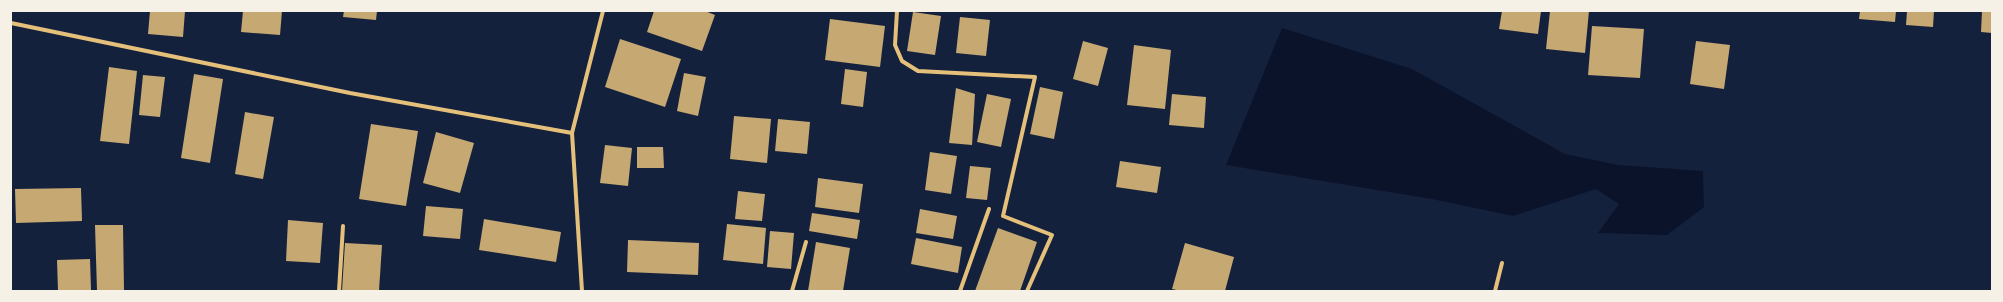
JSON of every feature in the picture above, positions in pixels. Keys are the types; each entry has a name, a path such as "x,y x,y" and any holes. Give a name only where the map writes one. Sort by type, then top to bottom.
{"street":[{"path":"582,291 572,133 603,11"},
{"path":"897,11 895,45 902,60 918,70 1035,77 1003,216 1052,235 1027,291"},
{"path":"11,23 350,93 572,133"},
{"path":"960,291 989,209"},
{"path":"339,291 343,226"},
{"path":"792,291 806,242"},
{"path":"1496,291 1502,263"}],"water":[{"path":"1282,28 1412,69 1565,154 1618,165 1703,171 1704,207 1667,235 1598,233 1619,204 1596,189 1513,216 1432,199 1226,165"}],"building":[{"path":"150,11 185,11 183,37 148,34"},
{"path":"243,11 282,11 280,35 241,32"},
{"path":"344,11 377,11 376,20 343,17"},
{"path":"654,11 705,11 715,15 702,51 647,32"},
{"path":"1502,11 1541,11 1538,34 1499,29"},
{"path":"1550,11 1589,11 1585,53 1546,49"},
{"path":"1860,11 1896,11 1895,22 1859,19"},
{"path":"1907,11 1934,11 1933,27 1906,25"},
{"path":"1982,11 1992,11 1992,33 1981,32"},
{"path":"913,12 941,16 935,55 907,51"},
{"path":"960,17 990,20 986,56 956,53"},
{"path":"830,19 885,26 880,67 825,60"},
{"path":"1592,26 1644,29 1640,78 1588,75"},
{"path":"620,39 681,59 665,107 605,87"},
{"path":"1083,41 1108,48 1098,86 1073,79"},
{"path":"1696,41 1730,45 1724,89 1690,84"},
{"path":"1134,45 1171,50 1165,109 1127,105"},
{"path":"109,67 137,71 129,144 100,141"},
{"path":"845,69 867,72 863,107 841,104"},
{"path":"684,73 706,77 698,116 677,111"},
{"path":"194,74 223,79 210,163 181,158"},
{"path":"143,75 165,77 160,117 139,115"},
{"path":"1040,87 1063,92 1054,139 1030,134"},
{"path":"956,88 975,94 972,145 949,143"},
{"path":"987,94 1011,99 1001,147 977,142"},
{"path":"1172,94 1206,97 1204,128 1169,125"},
{"path":"245,112 274,117 263,179 235,174"},
{"path":"734,116 771,119 767,163 730,159"},
{"path":"778,119 810,122 807,154 775,151"},
{"path":"371,124 418,131 406,206 359,199"},
{"path":"436,132 474,143 460,193 423,183"},
{"path":"605,145 632,148 628,186 600,183"},
{"path":"637,147 663,147 664,168 637,168"},
{"path":"930,152 957,156 951,194 925,190"},
{"path":"1120,161 1161,167 1157,193 1116,187"},
{"path":"970,166 991,168 987,200 966,198"},
{"path":"818,178 863,184 859,213 815,207"},
{"path":"81,188 82,221 16,223 15,189"},
{"path":"738,191 765,194 762,221 735,219"},
{"path":"426,206 463,209 460,239 423,236"},
{"path":"920,209 957,216 953,239 916,233"},
{"path":"812,213 860,220 857,239 809,231"},
{"path":"484,219 561,232 556,262 479,250"},
{"path":"288,220 323,223 320,263 286,261"},
{"path":"727,224 766,228 763,264 723,260"},
{"path":"95,225 123,225 124,291 97,291"},
{"path":"998,228 1037,242 1020,291 975,291"},
{"path":"770,231 794,233 791,269 767,267"},
{"path":"916,238 962,247 958,273 911,264"},
{"path":"628,240 699,243 698,275 627,272"},
{"path":"816,242 850,248 843,291 808,291"},
{"path":"345,243 382,245 379,291 342,291"},
{"path":"1185,243 1234,257 1225,291 1181,291 1172,289"},
{"path":"90,259 91,291 58,291 57,260"}]}
